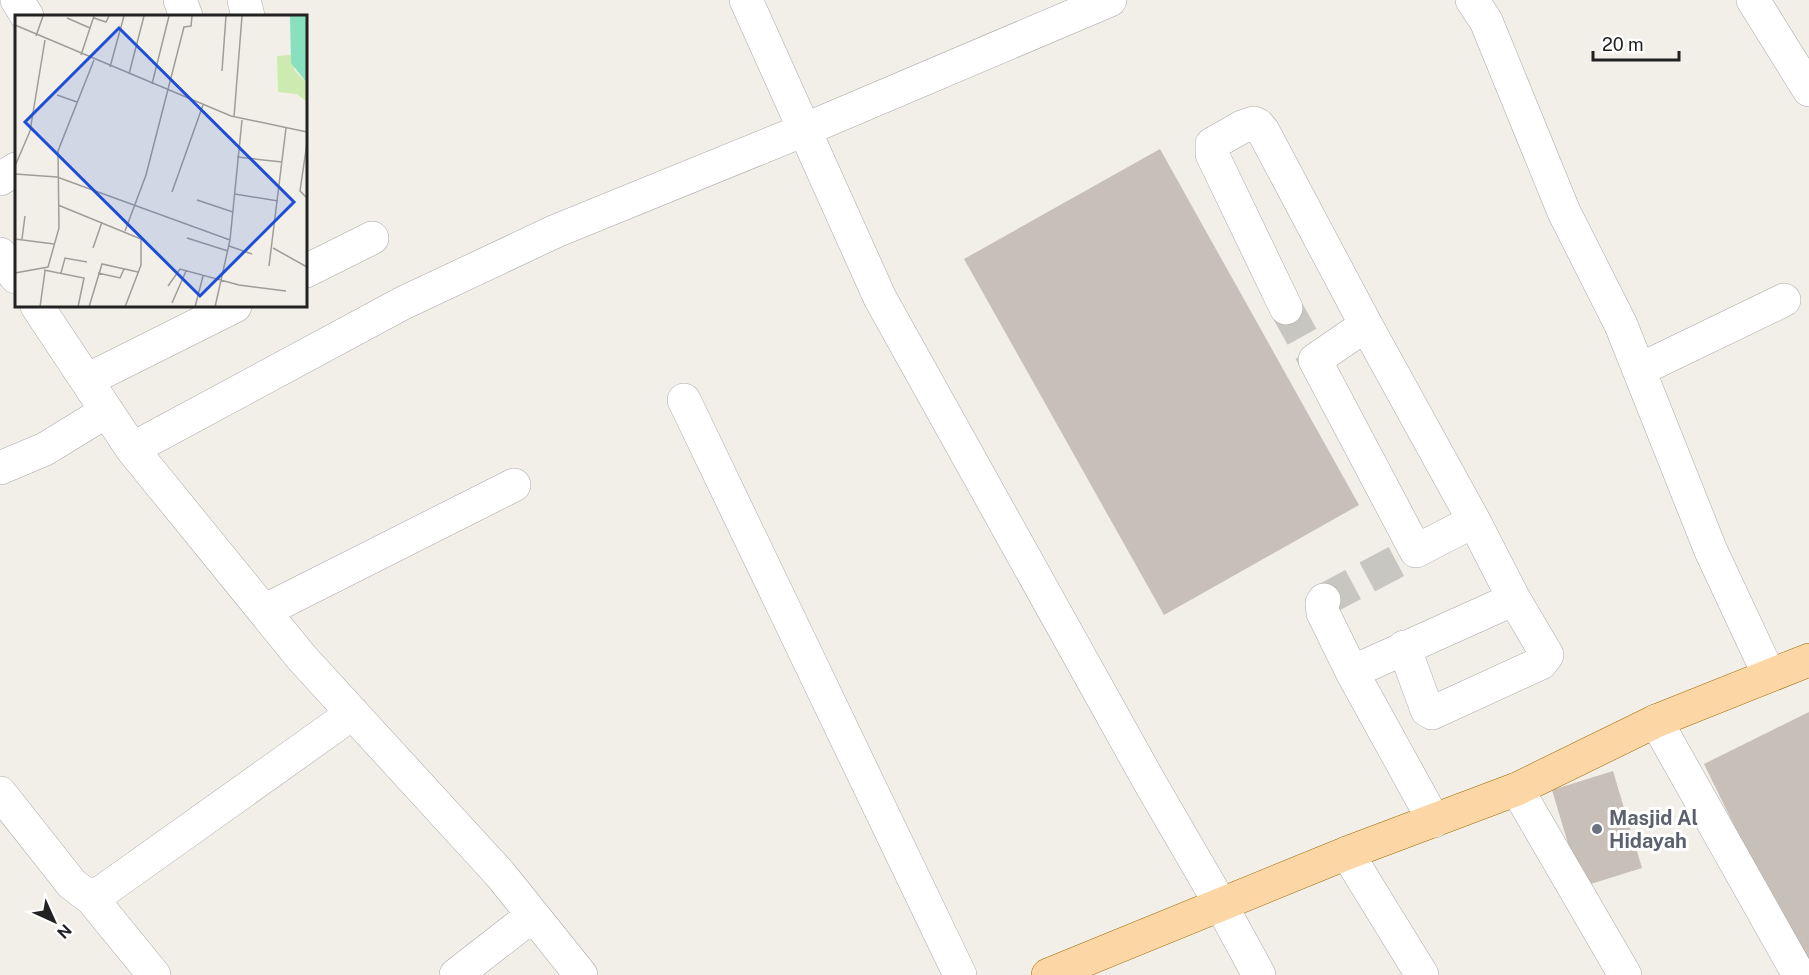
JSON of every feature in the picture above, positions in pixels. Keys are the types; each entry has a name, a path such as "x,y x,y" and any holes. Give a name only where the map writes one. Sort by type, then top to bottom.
{"main road":[{"path":"1048,975 1347,853 1517,789 1656,721 1809,660"}],"street":[{"path":"17,0 26,15"},
{"path":"180,0 186,15"},
{"path":"244,0 248,15"},
{"path":"746,0 885,308 1259,975"},
{"path":"132,448 403,303 556,231 804,130 1110,0"},
{"path":"1472,0 1486,21 1563,212 1621,325 1711,551 1770,675"},
{"path":"1753,0 1809,90"},
{"path":"1286,308 1217,166 1211,148 1216,141 1254,123 1263,131 1514,599 1547,655 1541,663 1432,713 1427,710 1404,647"},
{"path":"0,178 15,170"},
{"path":"308,270 372,238"},
{"path":"0,254 15,276"},
{"path":"1639,370 1784,300"},
{"path":"38,308 132,448 302,658 500,874 581,975"},
{"path":"87,380 232,308"},
{"path":"1366,325 1315,360 1416,551 1474,521"},
{"path":"684,400 960,975"},
{"path":"0,468 45,449 107,411"},
{"path":"264,611 514,485"},
{"path":"1352,672 1514,599"},
{"path":"1324,600 1323,613 1352,672 1434,820"},
{"path":"92,899 353,713"},
{"path":"1656,721 1799,975"},
{"path":"1517,789 1625,975"},
{"path":"0,793 72,884 92,899 154,975"},
{"path":"1347,853 1422,975"},
{"path":"456,975 533,915"}],"building":[{"path":"1160,149 1359,505 1164,615 964,259"},
{"path":"1809,712 1809,966 1804,968 1704,764"},
{"name":"Masjid Al Hidayah","path":"1613,771 1642,868 1581,887 1552,790"}],"tunnel":[{"path":"1286,308 1315,360"},
{"path":"1324,600 1416,551"}],"place":[{"name":"Masjid Al Hidayah","path":"1597,829"}]}
